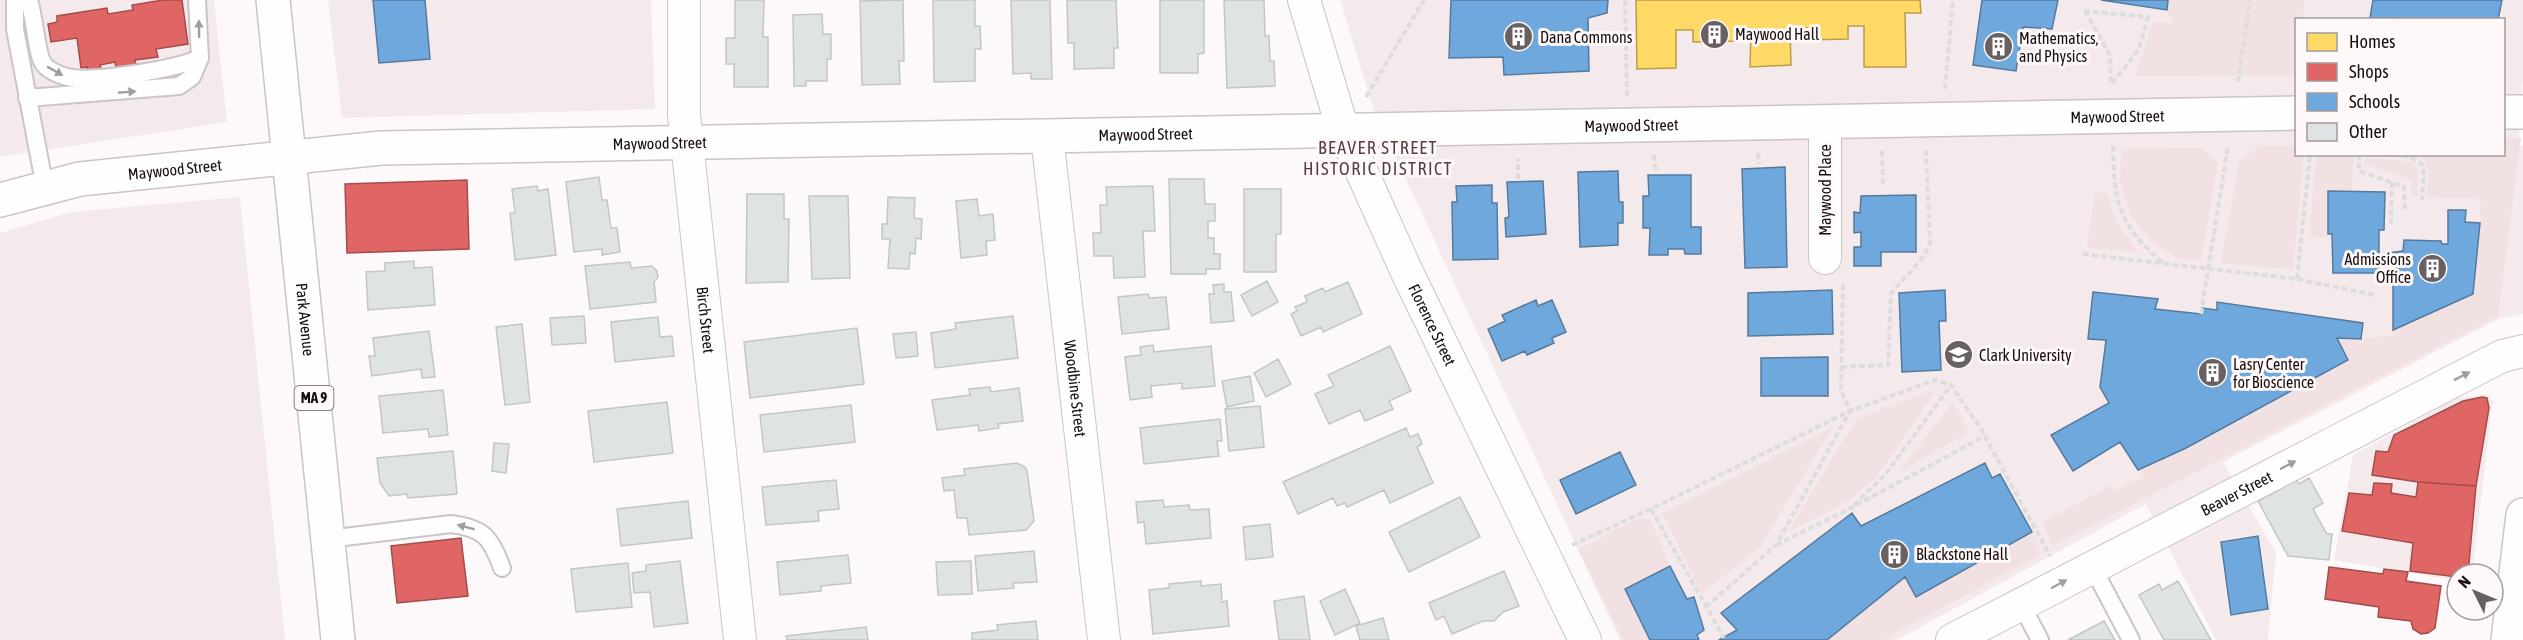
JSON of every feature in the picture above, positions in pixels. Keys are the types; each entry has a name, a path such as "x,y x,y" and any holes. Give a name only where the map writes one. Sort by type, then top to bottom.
{"main road":[{"name":"Park Avenue","path":"273,0 338,640"},
{"path":"2505,112 2523,112"},
{"name":"Maywood Street","path":"0,200 80,179 381,148 2295,113"},
{"path":"2508,640 2523,515"}],"street":[{"name":"Birch Street","path":"684,0 684,114 740,640"},
{"name":"Florence Street","path":"1304,0 1343,130 1416,291 1585,640"},
{"name":"Maywood Place","path":"1824,258 1825,122"},
{"name":"Woodbine Street","path":"1047,136 1104,640"},
{"name":"Beaver Street","path":"1952,640 2502,356 2523,351"}],"lane":[{"path":"15,0 15,29 45,188"},
{"path":"30,0 42,63 50,70 68,78 108,77 184,65 200,58"},
{"path":"27,98 179,86 192,77 200,58 197,0"},
{"path":"328,539 451,524 471,526 485,536 496,550 502,568"},
{"path":"2092,566 2131,640"},
{"path":"2021,604 2040,640"}],"path":[{"path":"1364,100 1424,0"},
{"path":"1624,0 1627,97"},
{"path":"1945,90 1953,0"},
{"path":"2238,82 2250,0"},
{"path":"2084,11 2148,17 2139,49 2111,85 2110,55 2084,11"},
{"path":"2201,314 2229,141"},
{"path":"2113,142 2114,186 2123,216 2140,243 2165,265"},
{"path":"1841,367 1888,365 1891,294 1913,270 1926,253 1930,243 1925,147"},
{"path":"1882,148 1883,186"},
{"path":"1654,151 1656,171"},
{"path":"1518,179 1519,154"},
{"path":"2297,279 2310,156"},
{"path":"2359,156 2359,171 2404,187 2405,212"},
{"path":"2410,156 2424,167 2422,200"},
{"path":"2391,224 2392,183"},
{"path":"2082,254 2297,279 2374,295"},
{"path":"1569,546 1651,510 1850,411 1935,380 1951,385 1985,436 2050,556"},
{"path":"1849,509 1885,475 1951,385"},
{"path":"1776,545 1850,411"},
{"path":"1706,607 1776,545 1849,509 1985,436"},
{"path":"1651,510 1724,638"}],"shaded area":[{"path":"0,0 214,0 227,122 0,157"},
{"path":"328,0 651,0 655,109 342,118"},
{"name":"Clark University","path":"1340,0 2523,0 2523,75 2518,145 2523,146 2523,314 2499,319 2223,462 2276,553 2268,640 2216,640 2146,504 1897,640 1620,640 1373,108"},
{"path":"2169,0 2304,0 2303,18 2295,18 2295,75 2135,76 2153,21 2174,24 2167,10"},
{"path":"2505,138 2521,138 2498,316 2053,546 2041,523 2112,485 2115,491 2144,477 2141,469 2186,448 2347,360 2337,338 2361,339 2393,335 2393,330 2473,294 2481,199 2427,197 2428,169 2420,156 2505,156"},
{"path":"2260,146 2295,146 2295,156 2304,156 2293,270 2221,263 2239,161"},
{"path":"2201,148 2218,163 2201,261 2177,258 2154,244 2131,217 2120,181 2121,149"},
{"path":"2316,156 2354,156 2352,191 2329,191 2328,238 2309,237"},
{"path":"2364,159 2414,162 2418,172 2418,196 2411,196 2411,180 2365,164"},
{"path":"2095,192 2107,194 2118,224 2139,252 2087,248"},
{"path":"240,197 285,640 0,640 0,233 71,212"},
{"path":"1937,389 1876,478 1848,501 1788,532 1857,418"},
{"path":"2486,394 2493,400 2473,562 2445,562 2445,579 2334,560 2353,455 2457,398"},
{"path":"1953,402 1969,432 1898,473"},
{"path":"1833,427 1760,547 1702,594 1662,513"},
{"path":"1637,519 1650,519 1670,566 1625,589 1650,640 1623,640 1578,550"},
{"path":"2032,532 2042,554 1883,640 1827,640 1905,577 1916,597"}],"building: Homes":[{"name":"Maywood Hall","path":"1636,0 1920,0 1921,13 1905,13 1906,67 1864,67 1864,26 1848,26 1848,39 1807,40 1807,28 1790,28 1791,65 1750,67 1751,30 1734,30 1735,41 1693,42 1693,30 1676,30 1676,68 1637,69"}],"building: Shops":[{"path":"163,0 182,0 188,44 156,49 158,57 135,60 136,65 116,68 115,62 100,65 101,69 87,71 87,67 81,68 77,38 51,42 48,24 57,22 57,16 107,8 108,14 133,10 132,5"},
{"path":"467,180 469,249 347,253 345,184"},
{"path":"2487,398 2489,408 2476,486 2418,482 2372,475 2376,451 2388,452 2394,435 2463,401"},
{"path":"2418,482 2476,486 2469,562 2445,562 2445,575 2410,571 2413,543 2342,531 2349,493 2372,495 2374,483 2392,484 2391,493 2416,497"},
{"path":"461,538 468,596 397,603 391,546"},
{"path":"2329,567 2383,574 2384,569 2408,572 2406,581 2441,586 2435,628 2428,633 2421,634 2413,629 2411,621 2378,617 2379,607 2325,599"}],"building: Schools":[{"path":"373,0 425,0 430,59 379,63"},
{"name":"Dana Commons","path":"1451,0 1608,0 1607,13 1588,18 1589,71 1504,75 1503,57 1449,58"},
{"name":"Mathematics, and Physics","path":"1982,0 2058,0 2052,29 2023,27 2016,71 1973,65"},
{"name":"Mathematics, and Physics","path":"2101,0 2168,0 2167,10"},
{"path":"2373,0 2502,0 2498,18 2370,18"},
{"path":"1785,167 1787,267 1745,268 1742,169"},
{"path":"1618,171 1619,202 1623,202 1623,223 1618,223 1618,245 1580,247 1578,172"},
{"path":"1648,175 1691,175 1691,227 1701,227 1701,254 1685,254 1684,249 1668,249 1668,255 1649,255 1650,228 1643,228 1643,196 1649,196"},
{"path":"1543,181 1546,234 1506,237 1505,218 1509,217 1507,182"},
{"path":"1492,185 1492,203 1497,203 1498,259 1453,260 1452,202 1457,202 1456,186"},
{"path":"2328,191 2385,192 2384,230 2379,230 2379,273 2333,273 2332,234 2328,234"},
{"path":"1916,195 1916,252 1881,252 1881,266 1854,266 1854,247 1861,247 1861,232 1854,233 1854,212 1860,213 1861,196"},
{"name":"Admissions Office","path":"2448,210 2466,210 2465,222 2480,223 2473,294 2393,330 2393,283 2387,283 2388,253 2403,251 2404,240 2441,241 2442,244 2448,244"},
{"path":"1832,290 1833,334 1748,336 1748,293"},
{"path":"1945,290 1946,321 1939,321 1941,370 1902,372 1899,293"},
{"name":"Lasry Center for Bioscience","path":"2093,292 2158,299 2155,309 2201,314 2202,308 2217,310 2217,302 2363,323 2361,339 2337,338 2348,360 2186,448 2138,470 2120,442 2073,471 2051,435 2109,403 2100,387 2106,340 2088,339"},
{"path":"1536,300 1538,306 1552,300 1566,332 1552,338 1554,343 1527,355 1525,351 1502,361 1488,329 1505,321 1502,315"},
{"path":"1828,357 1828,396 1761,396 1761,358"},
{"path":"1620,452 1636,485 1576,514 1560,480"},
{"name":"Blackstone Hall","path":"1985,463 1992,478 2000,474 2032,532 1916,597 1905,577 1827,640 1719,640 1737,630 1721,613 1852,513 1861,526"},
{"path":"2258,536 2268,609 2231,615 2221,542"},
{"path":"1670,566 1687,599 1694,597 1704,630 1697,635 1699,640 1650,640 1625,589"}],"building: Other":[{"path":"735,0 764,0 763,37 768,37 768,87 734,87 734,64 726,64 726,38 735,38"},
{"path":"903,0 904,61 899,61 900,84 862,85 860,1"},
{"path":"933,0 975,0 975,26 980,26 981,49 975,49 975,81 934,82"},
{"path":"1011,0 1050,0 1052,79 1031,79 1031,73 1013,74"},
{"path":"1067,0 1116,0 1118,48 1114,48 1114,68 1074,69 1074,43 1068,43"},
{"path":"1160,0 1204,0 1204,53 1198,54 1198,73 1160,73"},
{"path":"1224,0 1264,0 1265,36 1269,36 1270,61 1274,61 1275,86 1227,88"},
{"path":"822,14 823,34 831,34 831,59 827,59 827,81 806,81 806,86 794,86 793,15"},
{"path":"599,177 602,200 607,200 611,228 617,228 620,252 602,255 602,249 574,252 566,182"},
{"path":"1169,179 1204,179 1205,204 1215,204 1215,221 1208,221 1208,238 1214,238 1214,254 1220,254 1220,269 1206,269 1206,274 1171,274"},
{"path":"537,186 538,191 548,189 556,255 515,260 510,213 515,213 512,189"},
{"path":"1153,186 1155,231 1143,231 1145,277 1114,278 1113,256 1094,256 1093,233 1101,233 1100,205 1107,205 1106,187"},
{"path":"1244,189 1281,189 1281,234 1276,234 1276,272 1244,272"},
{"path":"747,194 784,194 784,219 789,219 788,282 746,283"},
{"path":"809,196 848,196 850,278 812,279"},
{"path":"888,197 915,198 914,218 922,219 921,239 916,238 915,254 910,253 909,269 888,268 890,239 882,239 882,224 887,224"},
{"path":"977,199 979,216 993,214 995,240 986,241 987,255 961,258 956,201"},
{"path":"414,261 414,268 432,267 435,305 368,310 366,272 385,271 385,263"},
{"path":"630,262 631,268 652,266 657,271 658,277 654,282 656,302 590,309 585,266"},
{"path":"1267,281 1278,302 1252,316 1241,295"},
{"path":"1348,282 1362,314 1323,332 1321,327 1301,336 1291,314 1297,311 1295,307 1307,302 1305,296 1323,288 1325,292"},
{"path":"1224,284 1224,292 1231,292 1234,321 1211,323 1209,294 1214,294 1213,285"},
{"path":"1148,294 1149,298 1166,297 1169,329 1122,334 1118,297"},
{"path":"584,316 586,343 552,345 550,318"},
{"path":"1013,316 1018,358 935,368 931,333 956,329 955,323"},
{"path":"658,317 660,337 672,336 674,356 615,362 611,322"},
{"path":"522,324 530,402 505,405 496,327"},
{"path":"857,328 864,384 750,398 744,342"},
{"path":"429,331 435,377 422,378 421,369 372,376 369,356 375,356 373,338"},
{"path":"916,332 918,356 896,358 893,334"},
{"path":"1153,345 1154,352 1211,346 1215,386 1182,389 1182,383 1151,386 1152,397 1130,400 1125,357 1141,355 1140,347"},
{"path":"1390,346 1411,391 1389,401 1393,409 1365,421 1360,410 1329,424 1315,394 1334,386 1328,375"},
{"path":"1278,359 1291,384 1266,397 1254,373"},
{"path":"1250,376 1254,401 1227,407 1222,381"},
{"path":"990,387 991,392 1019,388 1023,421 998,424 999,428 979,431 978,425 937,430 932,400 970,395 969,389"},
{"path":"443,390 448,435 429,437 428,429 383,433 379,396"},
{"path":"667,402 673,453 594,462 588,411"},
{"path":"851,405 855,442 764,452 760,415"},
{"path":"1260,406 1264,447 1229,451 1225,409"},
{"path":"1220,419 1222,441 1217,441 1219,456 1144,464 1140,428"},
{"path":"1406,428 1410,437 1418,434 1422,444 1417,447 1433,483 1390,503 1384,490 1347,507 1345,503 1337,506 1333,498 1298,514 1283,482"},
{"path":"494,443 509,444 506,473 492,471"},
{"path":"453,451 457,494 408,498 407,494 389,496 380,483 377,458"},
{"path":"1017,463 1025,467 1027,471 1034,521 1026,530 969,535 967,518 957,518 954,490 944,491 942,478 965,475 964,469"},
{"path":"2309,478 2323,503 2313,509 2327,534 2332,534 2329,560 2288,556 2258,501 2297,480 2299,484"},
{"path":"836,480 839,509 818,511 819,521 766,525 762,487"},
{"path":"1460,497 1480,537 1409,572 1389,532"},
{"path":"1163,500 1164,507 1189,505 1190,510 1209,509 1211,538 1146,544 1144,522 1138,523 1136,502"},
{"path":"688,501 692,538 621,546 617,509"},
{"path":"1270,524 1273,557 1246,560 1243,527"},
{"path":"1034,551 1037,582 1013,583 1014,588 978,591 975,556"},
{"path":"848,555 851,583 821,586 821,591 780,595 777,562"},
{"path":"680,561 688,623 654,627 650,592 634,593 632,573 646,571 646,565"},
{"path":"971,561 972,594 938,595 936,562"},
{"path":"628,563 632,607 576,612 571,569"},
{"path":"1504,571 1519,606 1503,612 1494,621 1483,621 1452,634 1444,616 1436,620 1429,603"},
{"path":"1201,581 1201,586 1221,584 1222,602 1227,601 1229,626 1153,634 1149,590 1169,588 1169,584"},
{"path":"2178,581 2211,640 2164,640 2139,595 2159,584 2162,590"},
{"path":"1345,589 1360,623 1335,635 1320,601"},
{"path":"1304,596 1310,640 1279,640 1274,601"},
{"path":"1383,618 1389,640 1360,640 1356,626"},
{"path":"1036,621 1038,640 972,640 972,633 998,630 997,625"},
{"path":"2104,621 2115,640 2068,640"},
{"path":"866,627 868,640 787,640 786,636"}],"place":[{"name":"Maywood Hall","path":"1714,34"},
{"name":"Dana Commons","path":"1519,37"},
{"name":"Mathematics, and Physics","path":"1998,47"},
{"name":"Admissions Office","path":"2432,268"},
{"name":"Clark University","path":"1958,355"},
{"name":"Lasry Center for Bioscience","path":"2212,373"},
{"name":"Blackstone Hall","path":"1895,554"}],"district":[{"name":"BEAVER STREET HISTORIC DISTRICT","path":"1378,158"}]}
